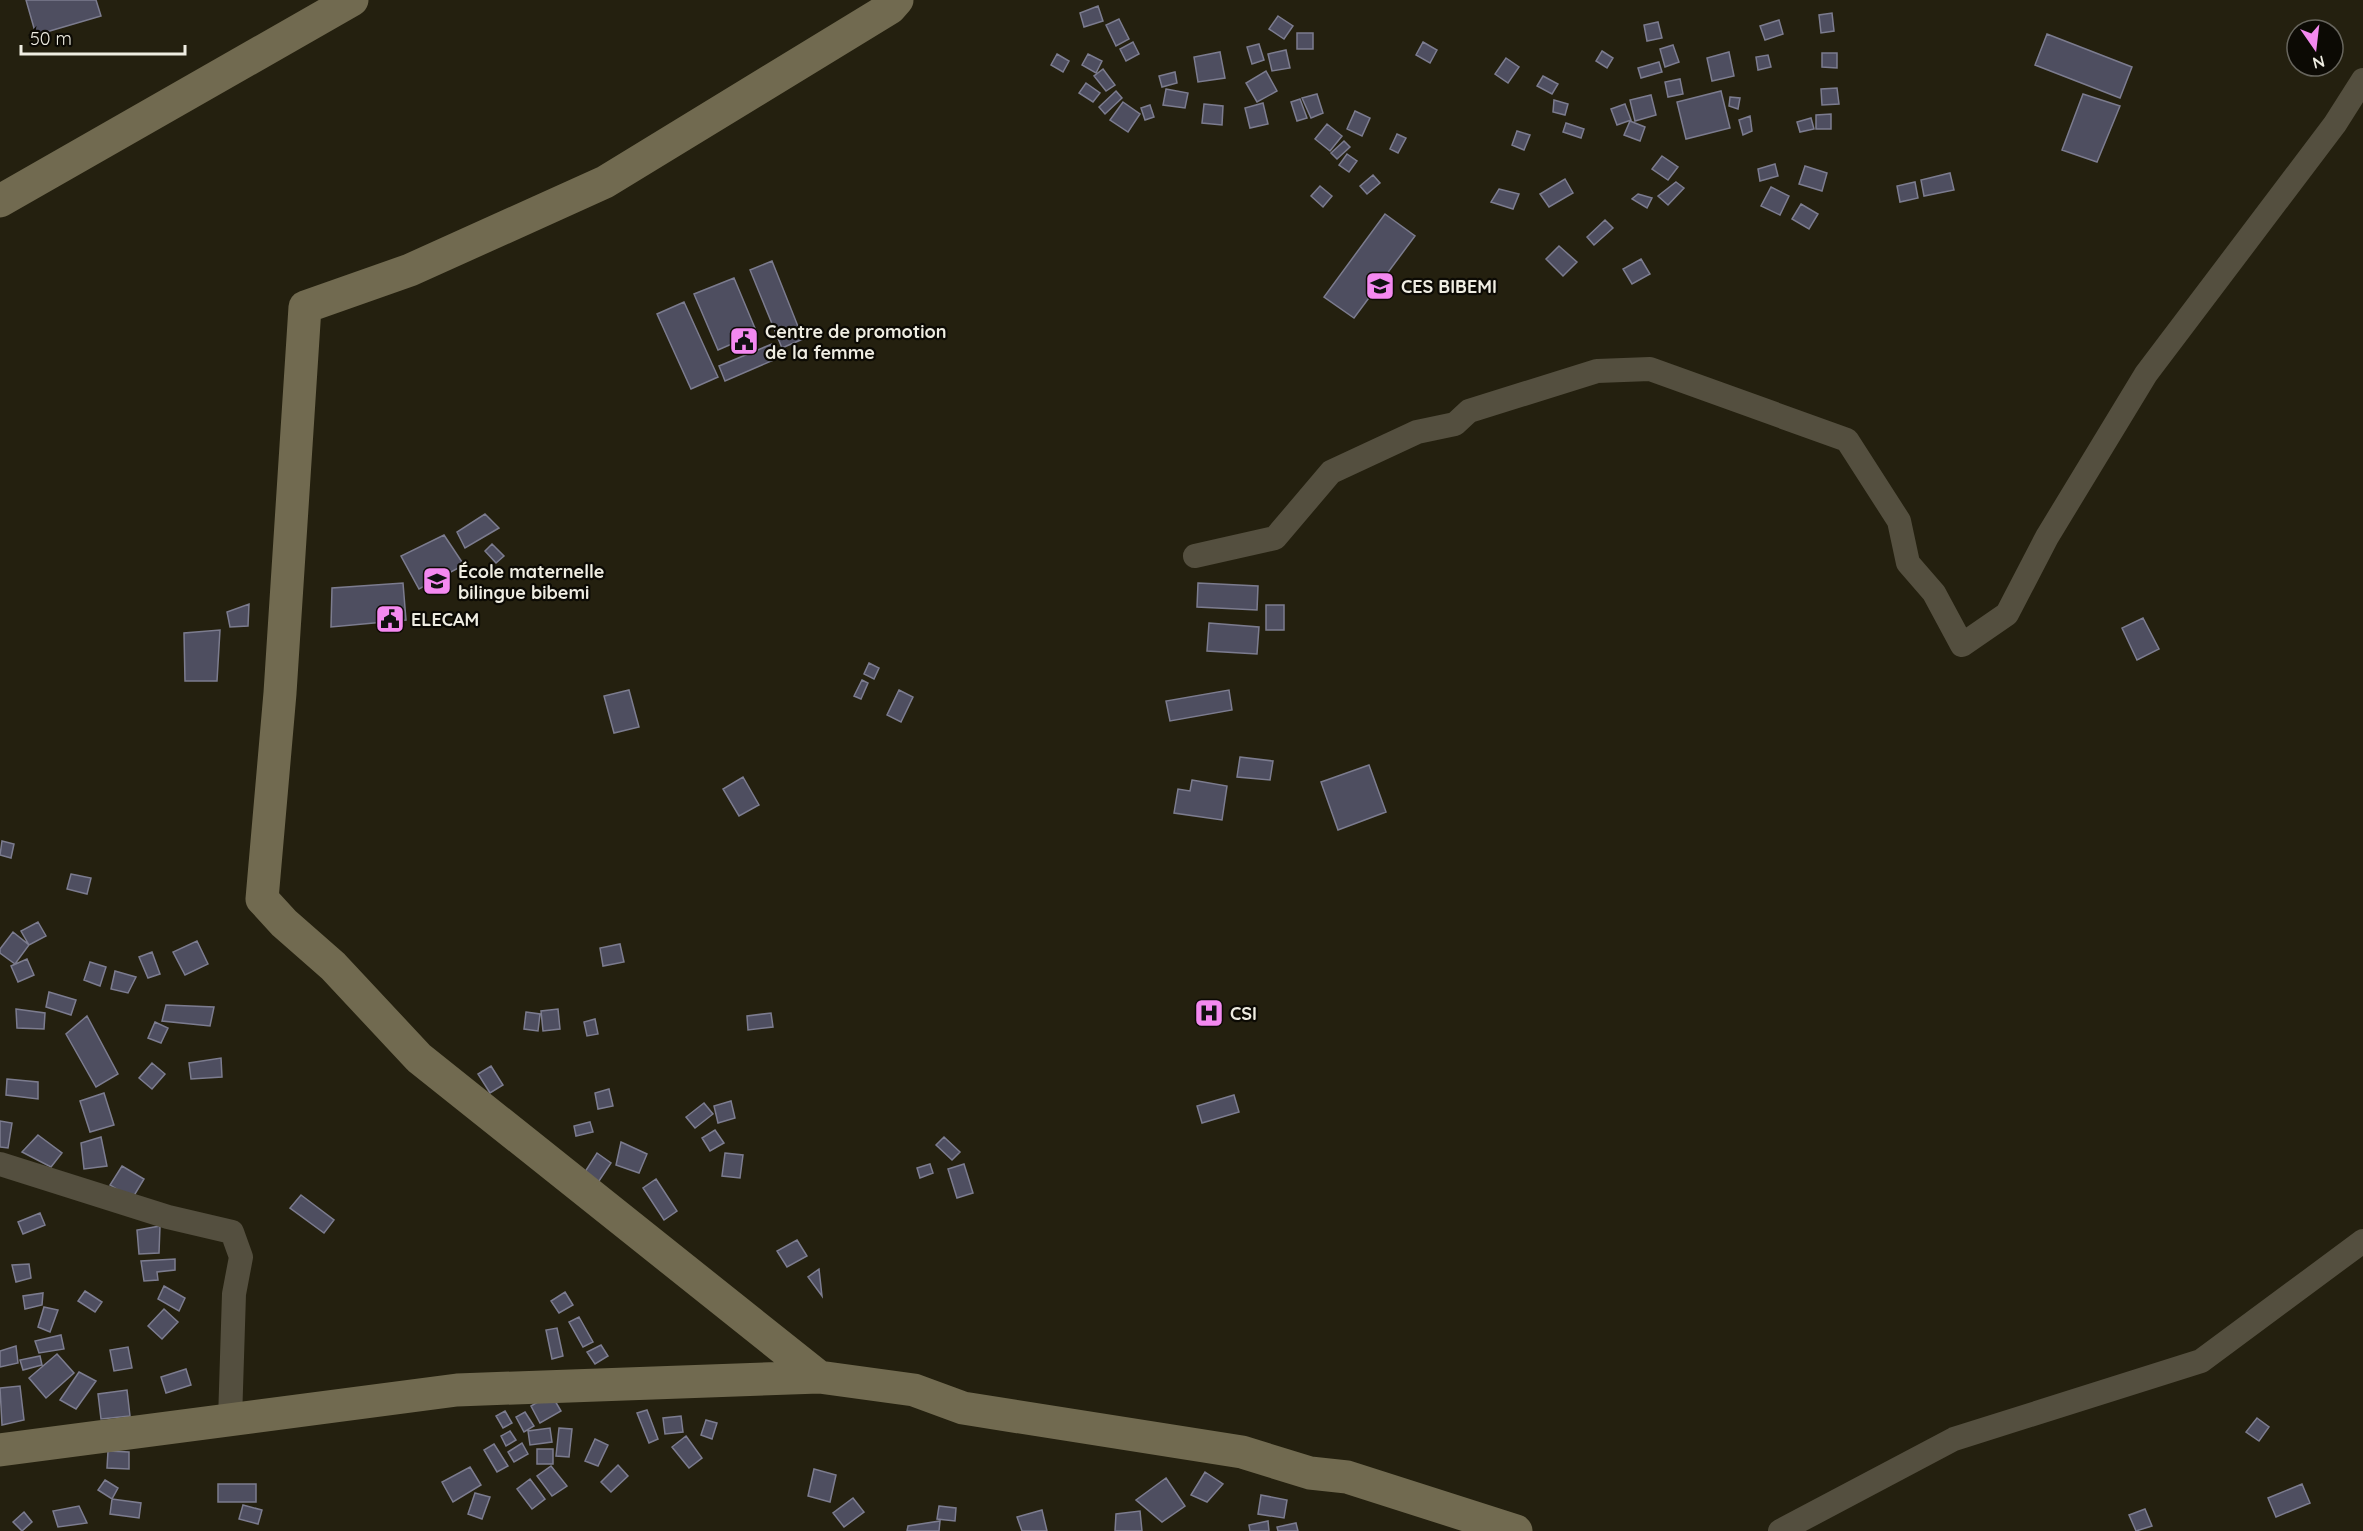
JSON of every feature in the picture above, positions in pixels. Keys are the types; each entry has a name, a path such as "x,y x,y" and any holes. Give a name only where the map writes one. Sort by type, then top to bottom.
{"main road":[{"path":"0,201 352,0"},
{"path":"819,1377 420,1058 333,966 284,923 262,899 280,693 305,307 410,270 605,182 890,8 897,0"},
{"path":"0,1450 456,1390 819,1377 914,1390 963,1408 1242,1452 1310,1473 1347,1477 1516,1531"}],"street":[{"path":"1196,556 1275,538 1331,472 1417,432 1455,424 1469,411 1597,371 1650,369 1847,440 1899,521 1908,563 1934,593 1962,645 2007,614 2047,537 2146,374 2335,124 2363,80"},
{"path":"0,1164 157,1214 232,1232 241,1257 234,1294 230,1420"},
{"path":"1780,1531 1954,1439 2201,1361 2363,1241"}],"building":[{"path":"26,0 96,0 101,16 36,35"},
{"path":"1098,6 1103,21 1084,27 1080,13"},
{"path":"1832,13 1834,31 1821,33 1819,15"},
{"path":"1278,16 1293,26 1284,39 1269,29"},
{"path":"1119,19 1129,39 1116,46 1106,25"},
{"path":"1779,20 1783,34 1765,40 1760,26"},
{"path":"1658,22 1662,38 1647,41 1644,25"},
{"path":"1297,33 1313,33 1313,49 1297,49"},
{"path":"2047,34 2132,67 2120,98 2035,65"},
{"path":"1133,42 1139,54 1126,61 1120,49"},
{"path":"1423,42 1437,50 1430,63 1416,55"},
{"path":"1259,44 1264,60 1252,64 1247,47"},
{"path":"1673,45 1679,62 1665,67 1660,49"},
{"path":"1286,50 1290,68 1272,71 1268,54"},
{"path":"1602,51 1613,58 1607,68 1596,61"},
{"path":"1220,52 1225,78 1198,82 1194,57"},
{"path":"1729,52 1734,76 1712,81 1707,58"},
{"path":"1822,53 1837,53 1837,68 1822,67"},
{"path":"1057,54 1069,61 1063,72 1051,65"},
{"path":"1088,54 1102,61 1096,73 1082,65"},
{"path":"1768,55 1771,67 1758,70 1756,57"},
{"path":"1506,58 1519,67 1508,83 1495,74"},
{"path":"1659,62 1662,72 1641,78 1638,68"},
{"path":"1103,69 1115,85 1106,91 1094,76"},
{"path":"1266,71 1277,91 1257,102 1246,83"},
{"path":"1175,72 1177,83 1162,87 1159,76"},
{"path":"1543,76 1558,84 1552,94 1537,86"},
{"path":"1680,79 1683,94 1668,97 1665,82"},
{"path":"1086,83 1100,93 1093,102 1079,93"},
{"path":"1837,88 1839,104 1822,105 1821,89"},
{"path":"1166,89 1188,93 1185,108 1163,105"},
{"path":"1116,91 1122,98 1105,114 1099,107"},
{"path":"1721,91 1730,128 1686,139 1677,102"},
{"path":"1317,94 1323,113 1311,118 1302,98"},
{"path":"2083,94 2120,106 2097,162 2062,150"},
{"path":"1651,95 1656,115 1635,121 1630,100"},
{"path":"1730,97 1740,98 1738,109 1729,106"},
{"path":"1300,99 1307,118 1297,121 1291,102"},
{"path":"1554,100 1568,104 1565,115 1553,112"},
{"path":"1123,102 1140,114 1128,132 1110,120"},
{"path":"1263,103 1268,124 1250,128 1245,108"},
{"path":"1204,104 1223,106 1222,125 1202,123"},
{"path":"1625,104 1631,120 1617,125 1611,109"},
{"path":"1150,105 1154,117 1145,120 1141,108"},
{"path":"1355,111 1370,118 1362,136 1347,129"},
{"path":"1831,114 1831,129 1816,129 1816,115"},
{"path":"1750,116 1752,131 1743,135 1739,120"},
{"path":"1811,118 1814,129 1800,132 1797,122"},
{"path":"1630,121 1645,127 1640,141 1624,135"},
{"path":"1566,123 1584,129 1581,138 1563,132"},
{"path":"1327,124 1342,136 1330,151 1315,139"},
{"path":"1517,131 1530,135 1524,150 1512,145"},
{"path":"1397,134 1406,138 1398,153 1390,149"},
{"path":"1344,141 1350,147 1337,159 1331,153"},
{"path":"1347,154 1357,161 1349,172 1339,165"},
{"path":"1662,156 1678,167 1668,180 1652,169"},
{"path":"1775,164 1778,176 1760,181 1758,169"},
{"path":"1805,166 1827,173 1822,191 1799,184"},
{"path":"1950,173 1954,190 1924,196 1921,180"},
{"path":"1373,175 1380,183 1367,194 1360,186"},
{"path":"1565,179 1573,193 1549,207 1540,194"},
{"path":"1676,182 1684,188 1668,205 1658,196"},
{"path":"1915,182 1918,198 1900,202 1897,186"},
{"path":"1320,186 1332,196 1323,207 1311,196"},
{"path":"1771,187 1789,196 1780,215 1761,206"},
{"path":"1499,189 1519,194 1513,209 1491,202"},
{"path":"1638,194 1652,198 1647,208 1632,199"},
{"path":"1801,204 1818,214 1809,229 1792,219"},
{"path":"1385,214 1415,236 1354,318 1324,297"},
{"path":"1605,220 1613,228 1594,245 1587,237"},
{"path":"1559,246 1577,262 1563,276 1546,259"},
{"path":"1641,259 1650,274 1632,284 1623,269"},
{"path":"772,261 803,339 782,348 750,270"},
{"path":"734,278 757,333 718,350 694,294"},
{"path":"684,302 718,377 691,389 657,314"},
{"path":"772,344 778,358 725,381 719,366"},
{"path":"485,514 499,528 465,548 457,532"},
{"path":"444,535 464,565 419,589 401,556"},
{"path":"492,544 504,556 496,563 485,551"},
{"path":"403,583 406,620 331,627 332,588"},
{"path":"1198,583 1258,586 1257,610 1197,607"},
{"path":"249,604 248,626 230,627 227,612"},
{"path":"1266,605 1284,605 1284,630 1266,630"},
{"path":"2143,618 2159,649 2137,660 2122,628"},
{"path":"1209,623 1259,627 1257,654 1207,651"},
{"path":"220,630 217,681 185,681 184,633"},
{"path":"869,663 879,668 874,679 864,674"},
{"path":"862,680 868,683 861,699 854,696"},
{"path":"629,690 639,727 614,733 604,696"},
{"path":"899,690 913,697 901,722 887,715"},
{"path":"1229,690 1232,710 1170,721 1166,701"},
{"path":"1240,757 1273,761 1270,780 1237,777"},
{"path":"1369,765 1386,812 1338,830 1321,782"},
{"path":"743,777 759,805 739,816 723,789"},
{"path":"1192,780 1227,786 1222,820 1174,813 1178,789 1190,791"},
{"path":"2,841 14,844 11,858 0,855"},
{"path":"71,874 91,878 87,894 67,889"},
{"path":"38,922 46,936 29,945 21,931"},
{"path":"13,932 29,945 15,964 0,953 0,949"},
{"path":"197,941 208,964 185,975 173,952"},
{"path":"620,944 624,962 603,966 600,948"},
{"path":"152,952 160,974 148,978 139,957"},
{"path":"27,959 34,975 18,982 11,966"},
{"path":"90,962 106,967 100,986 84,980"},
{"path":"115,971 136,977 128,993 111,989"},
{"path":"49,992 76,1000 71,1015 46,1007"},
{"path":"166,1005 214,1007 210,1026 162,1021"},
{"path":"16,1009 45,1013 44,1029 17,1028"},
{"path":"558,1009 560,1029 543,1031 541,1011"},
{"path":"526,1012 540,1014 538,1031 524,1029"},
{"path":"771,1013 773,1027 748,1030 747,1016"},
{"path":"87,1016 118,1074 96,1087 66,1034"},
{"path":"595,1019 598,1034 587,1036 584,1022"},
{"path":"155,1022 168,1028 161,1043 148,1038"},
{"path":"221,1058 222,1077 191,1079 189,1063"},
{"path":"152,1063 165,1074 152,1089 139,1078"},
{"path":"491,1066 503,1085 490,1093 478,1074"},
{"path":"7,1079 38,1082 38,1099 6,1095"},
{"path":"609,1089 613,1106 598,1109 595,1093"},
{"path":"104,1093 114,1125 90,1132 80,1101"},
{"path":"1234,1095 1239,1112 1202,1123 1197,1106"},
{"path":"731,1101 735,1118 718,1123 714,1106"},
{"path":"704,1103 713,1114 695,1128 686,1117"},
{"path":"0,1121 12,1123 8,1148 0,1147"},
{"path":"590,1122 593,1132 576,1136 574,1126"},
{"path":"715,1130 724,1143 710,1151 702,1138"},
{"path":"38,1135 62,1153 51,1167 22,1152"},
{"path":"101,1137 107,1166 84,1169 81,1143"},
{"path":"944,1137 960,1152 952,1160 936,1145"},
{"path":"621,1142 647,1154 639,1173 616,1165"},
{"path":"597,1153 611,1163 597,1184 583,1175"},
{"path":"725,1153 743,1155 740,1178 722,1176"},
{"path":"930,1164 933,1173 920,1178 917,1168"},
{"path":"964,1164 973,1193 957,1198 948,1169"},
{"path":"122,1166 144,1179 132,1199 110,1185"},
{"path":"656,1179 677,1211 664,1220 643,1188"},
{"path":"301,1195 334,1220 324,1233 290,1208"},
{"path":"40,1213 45,1225 23,1234 18,1222"},
{"path":"160,1226 159,1253 139,1254 137,1230"},
{"path":"797,1240 807,1256 787,1267 777,1251"},
{"path":"175,1259 175,1270 157,1272 158,1280 144,1281 141,1261"},
{"path":"29,1264 31,1278 16,1282 12,1265"},
{"path":"819,1269 822,1296 808,1277"},
{"path":"164,1286 185,1298 179,1311 158,1299"},
{"path":"85,1291 102,1302 95,1312 78,1301"},
{"path":"565,1292 573,1305 559,1313 551,1301"},
{"path":"43,1293 42,1305 25,1309 23,1296"},
{"path":"44,1307 58,1310 50,1332 38,1327"},
{"path":"164,1309 178,1322 162,1339 148,1326"},
{"path":"579,1317 593,1342 583,1347 569,1322"},
{"path":"557,1328 563,1356 552,1359 546,1330"},
{"path":"61,1335 64,1349 39,1353 35,1341"},
{"path":"601,1345 608,1356 595,1364 587,1352"},
{"path":"16,1346 18,1363 0,1367 0,1351"},
{"path":"128,1347 132,1368 114,1371 110,1350"},
{"path":"57,1354 74,1373 46,1398 29,1378"},
{"path":"40,1356 42,1365 23,1370 20,1360"},
{"path":"186,1369 191,1385 166,1393 161,1377"},
{"path":"79,1372 96,1381 76,1409 60,1400"},
{"path":"20,1386 24,1420 2,1425 0,1388"},
{"path":"127,1390 130,1416 101,1419 98,1394"},
{"path":"551,1394 561,1411 540,1423 531,1406"},
{"path":"647,1410 658,1439 649,1443 637,1413"},
{"path":"505,1411 512,1423 503,1428 496,1416"},
{"path":"525,1412 534,1426 524,1432 516,1417"},
{"path":"681,1416 683,1432 665,1434 663,1418"},
{"path":"2257,1418 2269,1427 2259,1441 2246,1432"},
{"path":"706,1420 717,1423 712,1439 701,1435"},
{"path":"550,1428 552,1442 530,1445 528,1431"},
{"path":"559,1428 572,1429 569,1457 556,1456"},
{"path":"510,1431 516,1440 506,1446 501,1436"},
{"path":"686,1436 702,1458 689,1468 672,1447"},
{"path":"595,1439 608,1445 598,1466 585,1461"},
{"path":"522,1443 528,1454 514,1462 508,1452"},
{"path":"494,1444 508,1466 497,1472 484,1450"},
{"path":"537,1449 553,1449 553,1464 537,1464"},
{"path":"108,1451 129,1452 129,1469 107,1468"},
{"path":"618,1465 628,1476 611,1492 601,1482"},
{"path":"551,1466 567,1486 552,1496 537,1476"},
{"path":"470,1467 481,1485 453,1502 442,1482"},
{"path":"814,1469 836,1475 830,1502 808,1496"},
{"path":"1205,1472 1223,1484 1207,1502 1191,1495"},
{"path":"1166,1478 1185,1506 1162,1522 1136,1500"},
{"path":"530,1479 545,1499 532,1509 517,1489"},
{"path":"105,1480 118,1488 112,1499 98,1490"},
{"path":"218,1484 256,1484 256,1502 218,1502"},
{"path":"2302,1484 2310,1503 2276,1517 2268,1498"},
{"path":"475,1493 490,1497 482,1519 468,1514"},
{"path":"1261,1495 1287,1500 1284,1518 1258,1514"},
{"path":"853,1498 864,1512 844,1527 833,1513"},
{"path":"112,1499 141,1503 139,1518 110,1514"},
{"path":"243,1505 262,1510 258,1524 239,1519"},
{"path":"79,1506 87,1523 58,1527 53,1511"},
{"path":"939,1506 956,1508 955,1521 937,1519"},
{"path":"2145,1509 2152,1526 2136,1531 2129,1515"},
{"path":"1042,1510 1047,1531 1022,1531 1017,1517"},
{"path":"1140,1511 1142,1531 1115,1531 1116,1514"},
{"path":"24,1512 32,1522 22,1531 13,1522"},
{"path":"940,1521 939,1531 907,1531 908,1526"},
{"path":"1268,1521 1269,1531 1250,1531 1249,1525"},
{"path":"1296,1523 1298,1531 1278,1531 1277,1527"}],"place":[{"name":"CES BIBEMI","path":"1380,286"},
{"name":"Centre de promotion de la femme","path":"744,341"},
{"name":"École maternelle bilingue bibemi","path":"437,581"},
{"name":"ELECAM","path":"390,619"},
{"name":"CSI","path":"1209,1013"}]}
